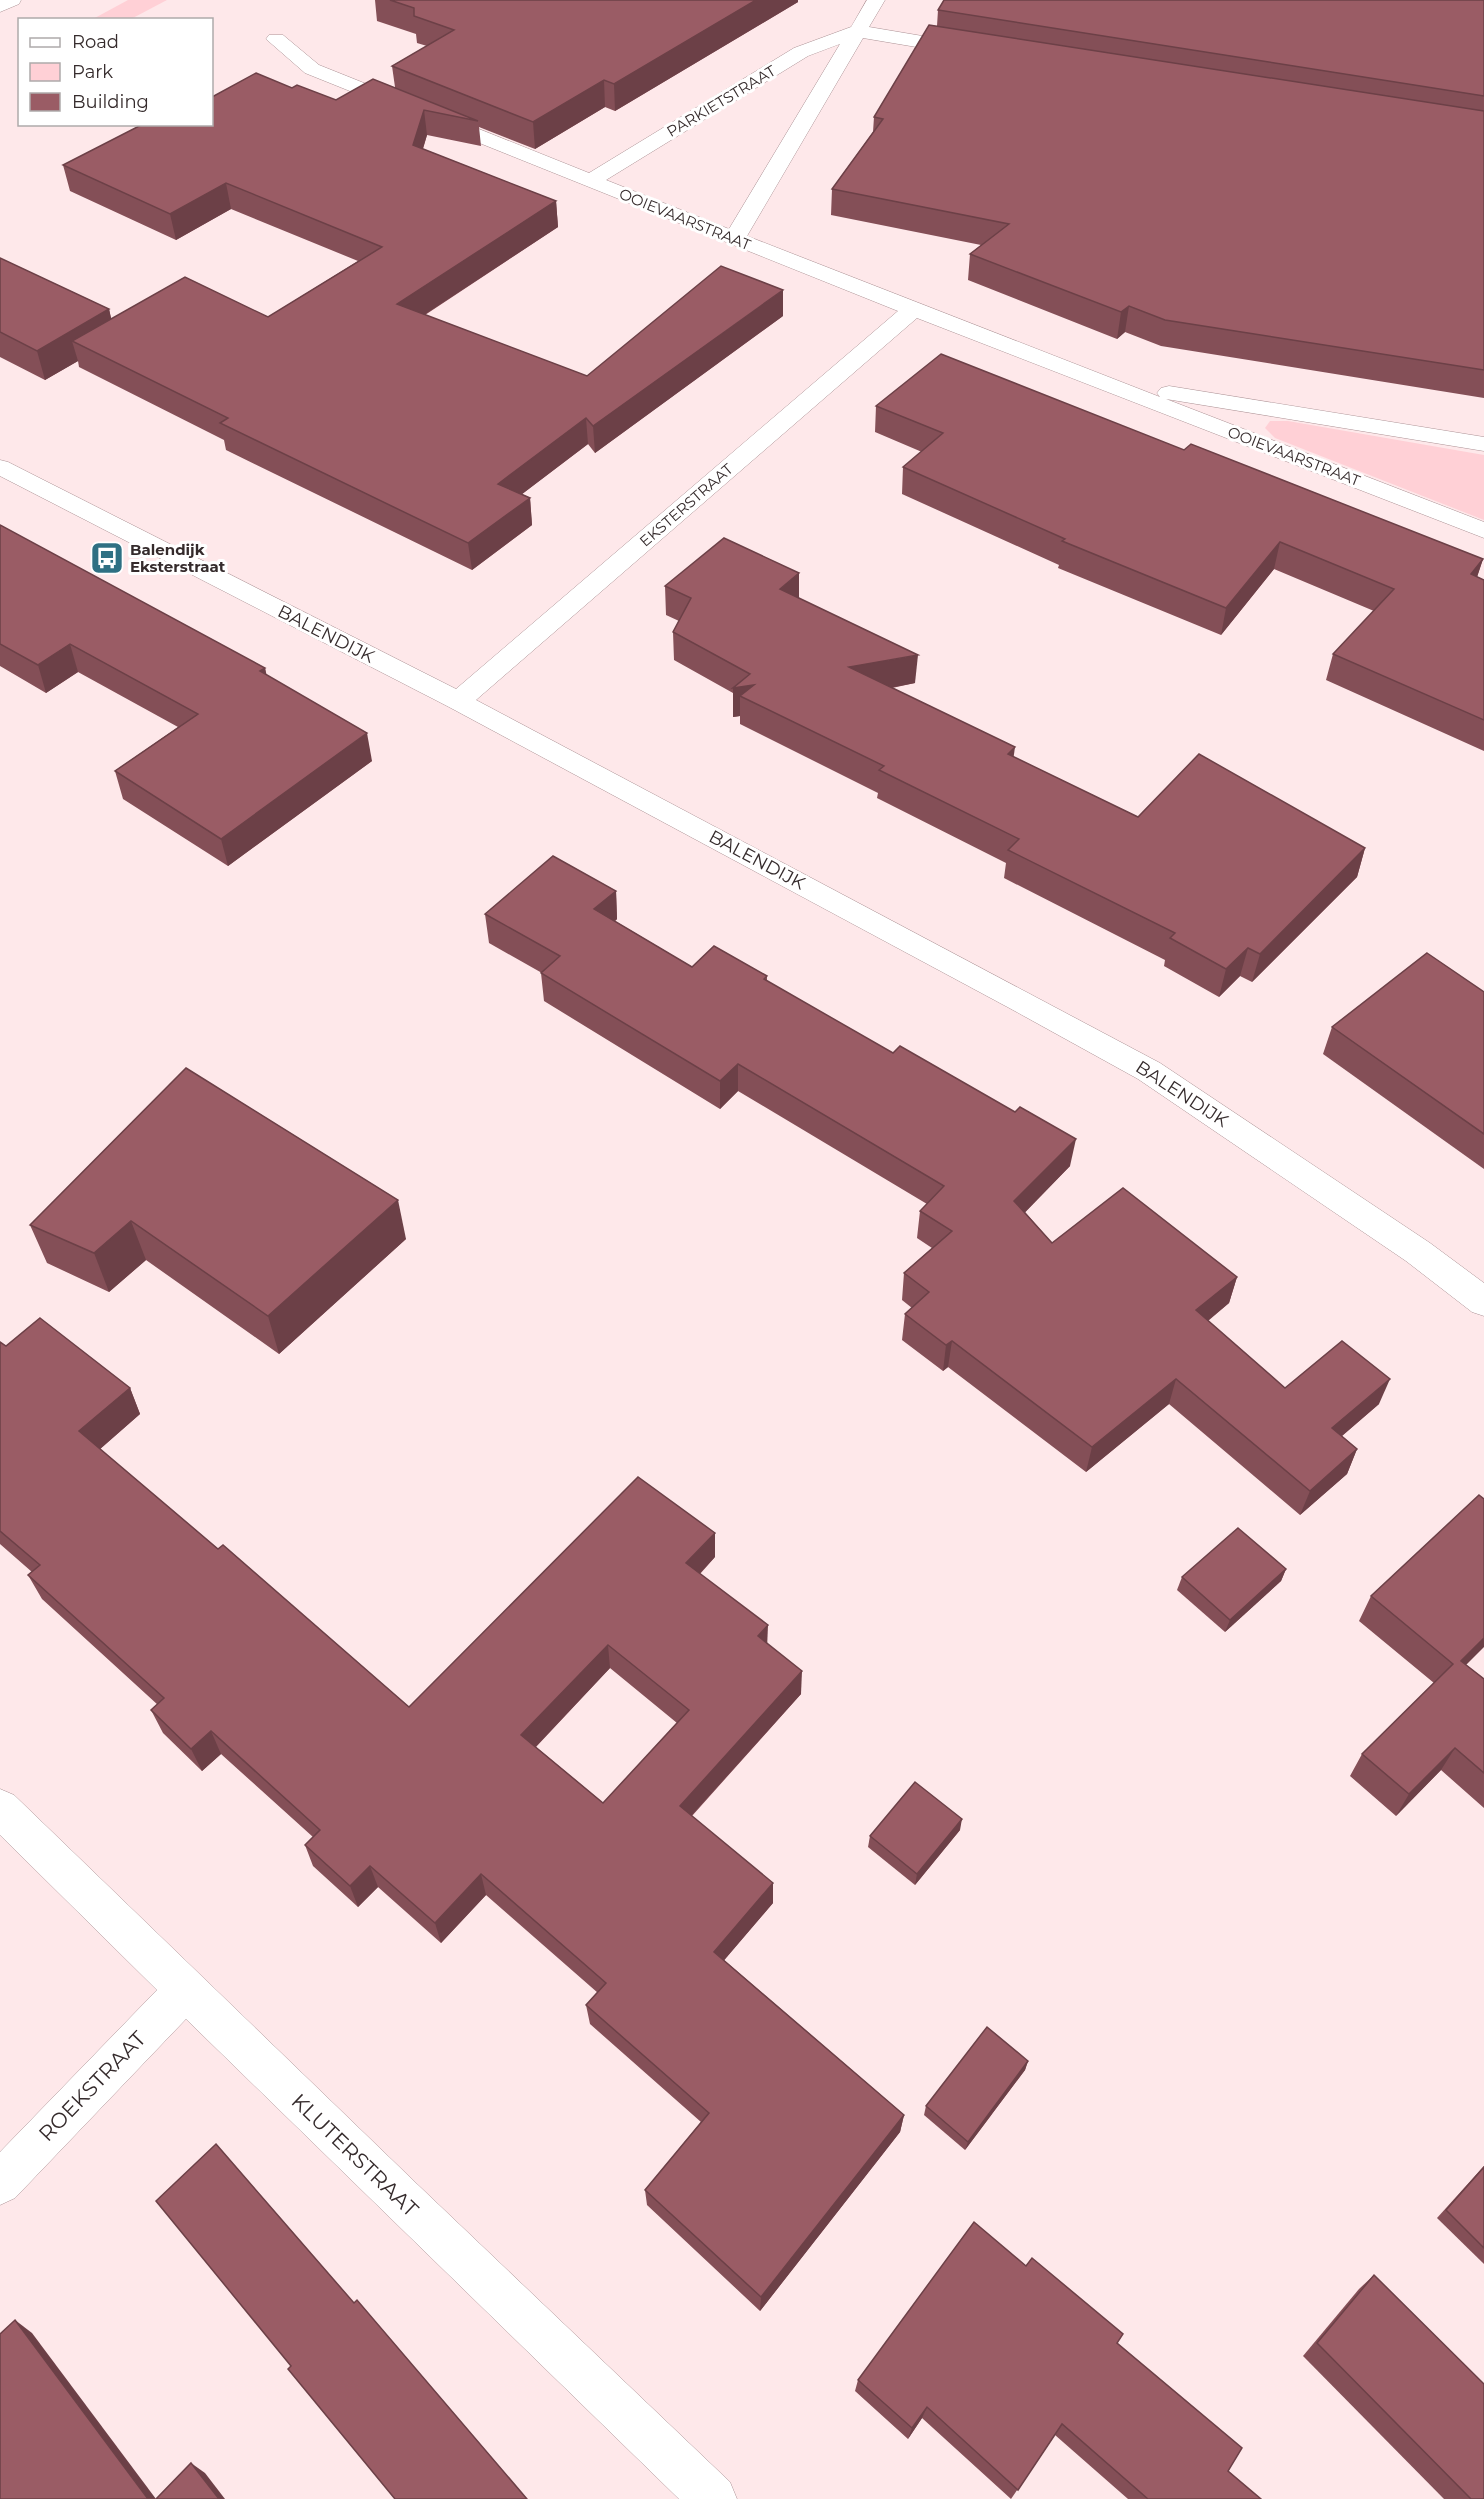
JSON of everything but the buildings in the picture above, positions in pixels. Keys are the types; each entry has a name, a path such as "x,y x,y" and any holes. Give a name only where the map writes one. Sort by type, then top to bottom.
{"street":[{"path":"0,6 12,0"},
{"path":"734,239 876,0"},
{"path":"857,31 983,52"},
{"name":"PARKIETSTRAAT","path":"590,181 801,52 857,31"},
{"name":"OOIEVAARSTRAAT","path":"276,39 312,69 734,239 1484,531"},
{"name":"EKSTERSTRAAT","path":"458,701 914,309"},
{"name":"OOIEVAARSTRAAT","path":"1103,382 1484,444"},
{"name":"BALENDIJK","path":"0,467 458,701 1024,1002 1149,1071 1418,1252 1484,1302"},
{"name":"KLUTERSTRAAT","path":"0,1808 713,2499"},
{"name":"ROEKSTRAAT","path":"0,2183 185,1989"}],"green space":[{"path":"128,0 167,0 133,18 95,18"},
{"path":"1270,421 1288,421 1484,455 1484,520 1275,438 1265,428"}],"place":[{"name":"Balendijk Eksterstraat","path":"107,558"}]}
